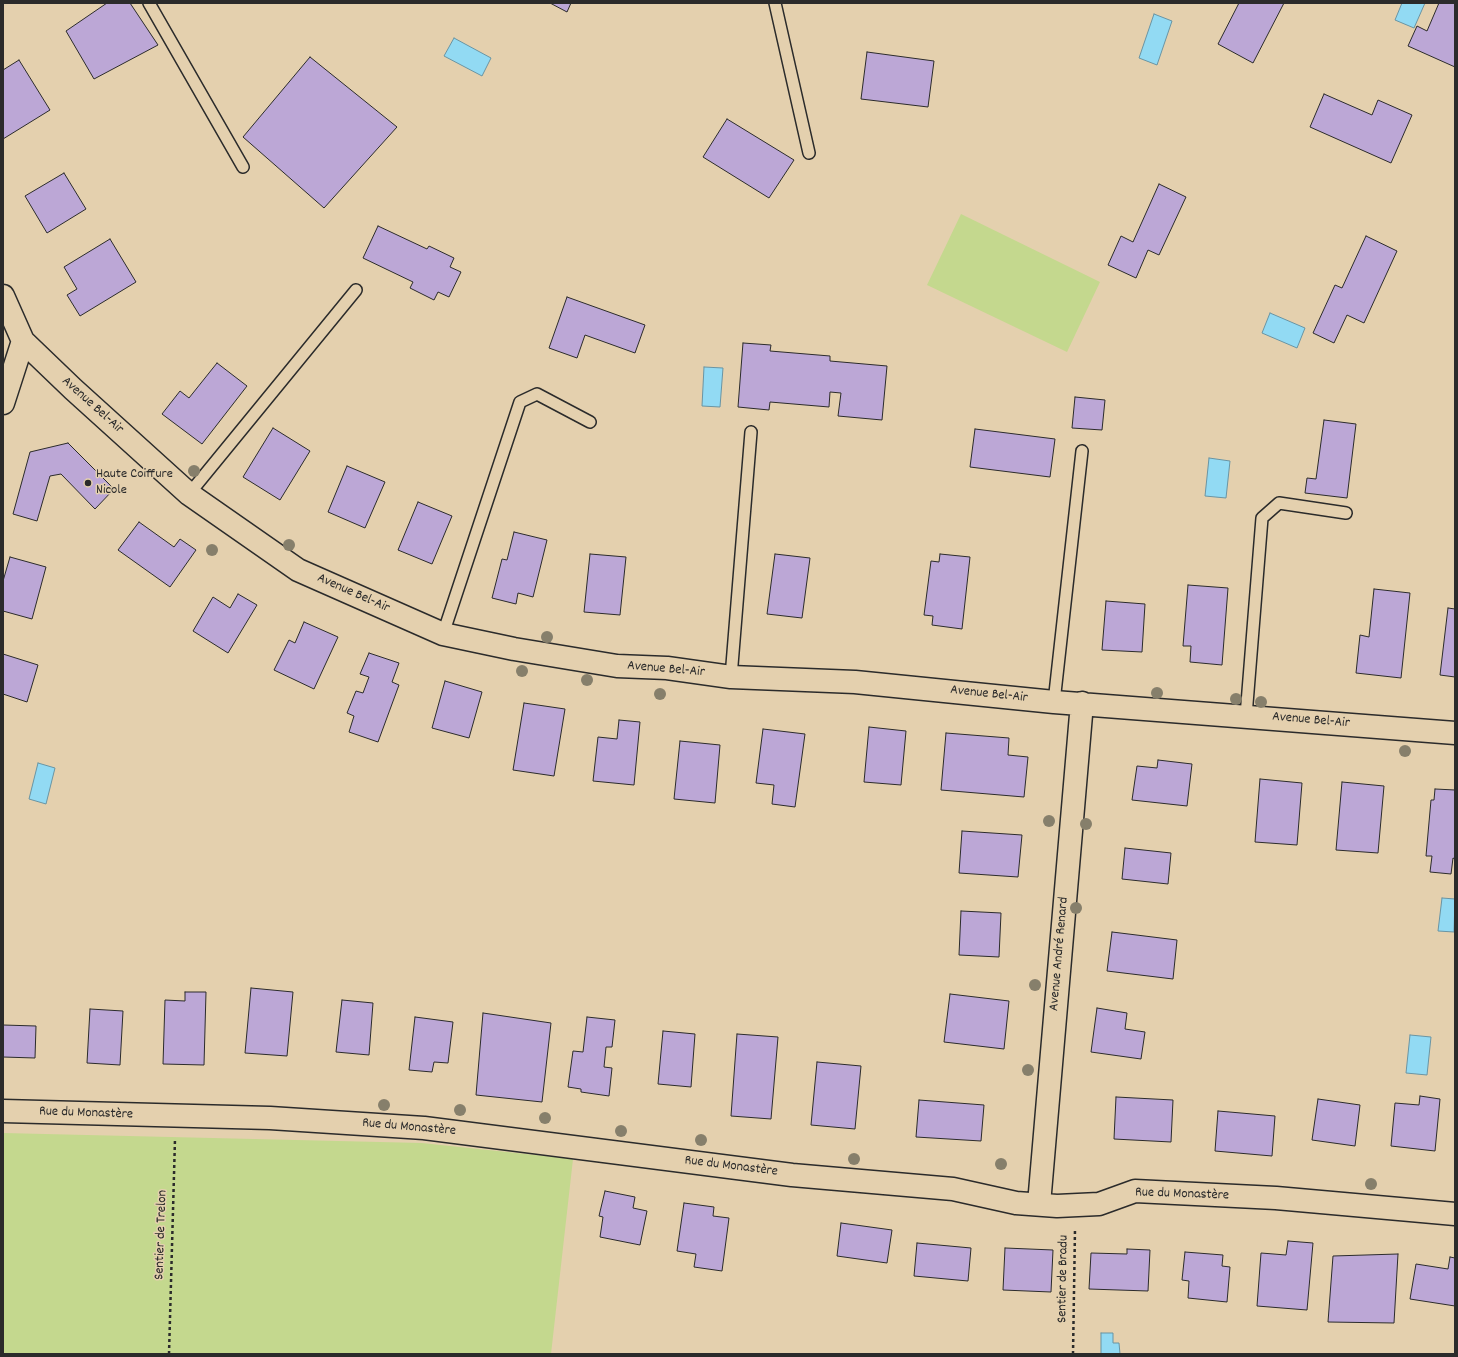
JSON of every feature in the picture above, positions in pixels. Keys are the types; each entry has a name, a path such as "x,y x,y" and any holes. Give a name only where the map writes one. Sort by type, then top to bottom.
{"street":[{"name":"Avenue Bel-Air","path":"3,296 23,341 73,389 189,494 298,570 443,634 514,649 617,666 667,668 731,676 855,682 1054,702 1455,733"},
{"path":"3,403 23,341"},
{"name":"Avenue André Renard","path":"1039,1204 1082,703"},
{"name":"Rue du Monastère","path":"3,1111 176,1117 270,1118 424,1128 792,1175 953,1189 1016,1203 1057,1206 1099,1204 1135,1191 1276,1198 1455,1214"}],"lane":[{"path":"149,3 243,167"},
{"path":"775,3 809,153"},
{"path":"189,494 356,290"},
{"path":"443,634 520,402 537,394 590,422"},
{"path":"731,676 751,432"},
{"path":"1054,702 1082,451"},
{"path":"1246,716 1262,518 1279,503 1346,513"}],"path":[{"name":"Sentier de Trelon","path":"169,1354 170,1279 176,1117"},
{"name":"Sentier de Bradu","path":"1073,1354 1075,1205"}],"green space":[{"path":"961,214 1100,282 1067,352 927,285"},
{"path":"3,1133 422,1143 573,1159 551,1354 3,1354"}],"water":[{"path":"1402,3 1425,3 1414,28 1395,20"},
{"path":"1154,14 1172,21 1157,65 1139,58"},
{"path":"454,38 491,58 482,76 444,56"},
{"path":"1270,313 1305,328 1297,348 1262,333"},
{"path":"704,367 723,368 720,407 702,406"},
{"path":"1209,458 1230,461 1226,498 1205,496"},
{"path":"38,763 55,768 46,804 29,799"},
{"path":"1442,898 1455,899 1454,932 1438,931"},
{"path":"1410,1035 1431,1037 1427,1075 1406,1073"},
{"path":"1101,1333 1113,1333 1113,1343 1119,1343 1120,1354 1101,1354"}],"building":[{"path":"107,3 130,3 158,45 94,79 66,31"},
{"path":"550,3 571,3 567,12"},
{"path":"1239,3 1284,3 1253,63 1218,44"},
{"path":"1439,3 1455,3 1455,67 1408,46 1417,26 1427,31"},
{"path":"867,52 934,61 928,107 861,99"},
{"path":"310,57 397,127 324,208 243,137"},
{"path":"19,60 50,110 3,139 3,70"},
{"path":"1324,94 1372,115 1378,100 1412,115 1391,163 1310,127"},
{"path":"727,119 794,160 769,198 703,157"},
{"path":"64,173 86,209 47,233 25,196"},
{"path":"1159,184 1186,197 1159,255 1148,250 1136,278 1108,265 1121,236 1133,242"},
{"path":"378,226 427,249 429,246 454,258 450,267 461,272 449,297 438,292 434,300 410,288 413,282 363,258"},
{"path":"1366,236 1397,251 1364,323 1347,315 1334,343 1313,333 1335,285 1342,288"},
{"path":"110,239 136,282 80,316 67,295 77,289 64,267"},
{"path":"567,297 645,325 635,353 585,335 577,358 549,348"},
{"path":"743,343 771,345 770,351 830,356 830,361 887,366 882,420 838,416 841,393 830,392 829,407 770,402 769,410 738,407"},
{"path":"217,363 247,386 202,444 162,414 180,391 189,398"},
{"path":"1075,397 1105,400 1102,430 1072,428"},
{"path":"1324,420 1356,424 1347,498 1305,493 1307,478 1316,479"},
{"path":"273,428 310,451 280,500 243,477"},
{"path":"975,429 1055,439 1050,477 970,467"},
{"name":"Haute Coiffure Nicole","path":"68,443 114,489 95,509 61,474 50,476 37,521 13,514 30,452"},
{"path":"347,466 385,482 365,528 328,512"},
{"path":"418,502 452,516 432,564 398,550"},
{"path":"139,522 174,547 180,539 196,550 170,587 118,550"},
{"path":"514,532 547,540 533,597 518,593 516,604 492,598 502,559 507,560"},
{"path":"590,554 626,557 620,615 584,612"},
{"path":"775,554 810,558 802,618 767,614"},
{"path":"940,554 970,557 962,629 932,625 933,616 924,615 931,561 939,562"},
{"path":"10,557 46,567 32,619 3,611 3,581"},
{"path":"1188,585 1228,588 1222,665 1190,662 1191,646 1183,646"},
{"path":"1374,589 1410,593 1401,678 1356,673 1360,635 1369,637"},
{"path":"238,594 257,605 228,653 193,631 213,597 230,608"},
{"path":"1106,601 1145,604 1142,652 1102,650"},
{"path":"1448,608 1455,609 1455,677 1440,675"},
{"path":"304,622 338,637 314,689 274,670 289,640 295,643"},
{"path":"369,653 399,663 392,682 399,685 378,742 349,732 354,716 347,713 356,691 363,693 369,677 360,674"},
{"path":"3,654 38,665 27,702 3,694"},
{"path":"445,681 482,692 469,738 432,728"},
{"path":"524,703 565,709 554,776 513,770"},
{"path":"619,720 640,722 634,785 593,781 598,737 617,739"},
{"path":"869,727 906,731 901,785 864,782"},
{"path":"763,729 805,734 795,807 772,804 774,785 756,783"},
{"path":"946,733 1009,738 1008,755 1028,757 1024,797 941,790"},
{"path":"680,741 720,745 715,803 674,799"},
{"path":"1158,760 1192,764 1187,806 1132,800 1137,766 1157,768"},
{"path":"1260,779 1302,783 1297,845 1255,842"},
{"path":"1342,782 1384,786 1378,853 1336,850"},
{"path":"1435,789 1455,790 1455,859 1453,858 1451,874 1430,872 1432,856 1426,856 1431,800 1434,800"},
{"path":"962,831 1022,835 1018,877 959,873"},
{"path":"1125,848 1171,853 1168,884 1122,879"},
{"path":"961,911 1001,913 999,957 959,955"},
{"path":"1112,932 1177,940 1173,979 1107,971"},
{"path":"251,988 293,992 287,1056 245,1053"},
{"path":"185,992 206,992 204,1065 163,1064 165,1000 185,1001"},
{"path":"950,994 1009,1001 1004,1049 944,1042"},
{"path":"342,1000 373,1003 369,1055 336,1052"},
{"path":"1097,1008 1127,1013 1125,1029 1145,1032 1141,1059 1091,1052"},
{"path":"90,1009 123,1011 120,1065 87,1063"},
{"path":"483,1013 551,1023 542,1102 476,1095"},
{"path":"415,1017 453,1022 448,1063 434,1062 432,1072 409,1070"},
{"path":"587,1017 615,1020 612,1047 606,1047 604,1067 612,1068 609,1096 581,1092 581,1089 568,1087 573,1051 583,1052"},
{"path":"3,1025 36,1026 35,1058 3,1057"},
{"path":"663,1031 695,1034 691,1087 658,1084"},
{"path":"737,1034 778,1037 771,1119 731,1116"},
{"path":"817,1062 861,1066 855,1129 811,1125"},
{"path":"1420,1096 1440,1099 1435,1151 1391,1146 1395,1103 1419,1105"},
{"path":"1116,1097 1173,1100 1171,1142 1114,1139"},
{"path":"1318,1099 1360,1105 1355,1146 1312,1140"},
{"path":"919,1100 984,1105 981,1141 916,1137"},
{"path":"1218,1111 1275,1116 1272,1156 1215,1151"},
{"path":"605,1191 635,1197 633,1208 647,1211 640,1245 600,1237 603,1217 599,1216"},
{"path":"684,1203 714,1207 713,1216 729,1218 722,1271 694,1267 696,1254 677,1251"},
{"path":"841,1223 892,1230 887,1263 837,1256"},
{"path":"1288,1241 1313,1243 1307,1310 1257,1306 1261,1253 1286,1255"},
{"path":"917,1243 971,1248 968,1281 914,1276"},
{"path":"1005,1248 1053,1250 1051,1292 1003,1290"},
{"path":"1127,1249 1150,1250 1148,1291 1089,1289 1091,1253 1127,1254"},
{"path":"1185,1252 1223,1255 1222,1266 1230,1267 1227,1302 1188,1298 1189,1281 1182,1280"},
{"path":"1398,1254 1394,1323 1328,1322 1333,1256"},
{"path":"1450,1257 1455,1258 1455,1306 1410,1299 1416,1264 1448,1269"}],"place":[{"name":"Haute Coiffure Nicole","path":"88,483"}]}
